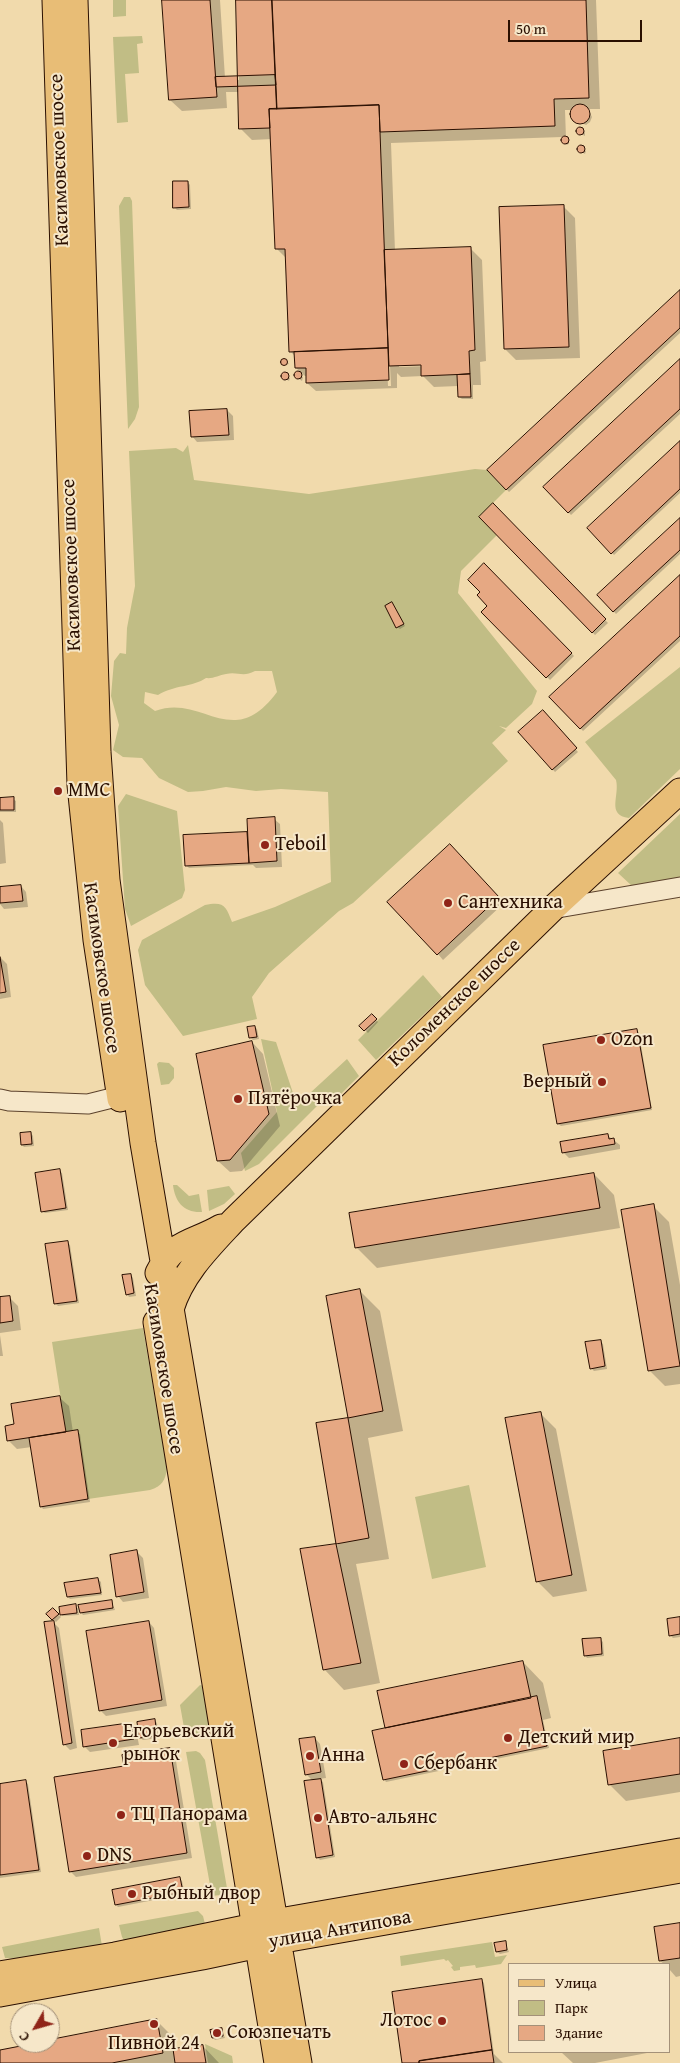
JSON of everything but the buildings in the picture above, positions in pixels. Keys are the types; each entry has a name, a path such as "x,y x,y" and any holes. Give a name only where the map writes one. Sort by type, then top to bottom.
{"main road":[{"name":"Касимовское шоссе","path":"55,0 80,785 96,940 127,1094 151,1191 163,1263 161,1303"},
{"name":"Касимовское шоссе","path":"75,0 99,783 127,1094 140,1225 161,1303 266,1934"},
{"name":"Коломенское шоссе","path":"161,1303 176,1291 206,1244 234,1220 552,909 680,791"},
{"path":"151,1191 164,1218 172,1228 182,1234 194,1236 206,1244"},
{"path":"140,1225 155,1254 163,1263"},
{"name":"Коломенское шоссе","path":"163,1263 177,1247 206,1244"},
{"name":"улица Антипова","path":"0,1994 266,1934 680,1852"},
{"name":"улица Антипова","path":"0,1974 680,1870"},
{"path":"266,1934 277,2063"},
{"path":"266,1934 299,2063"}],"street":[{"path":"552,909 680,886"},
{"path":"0,1099 8,1101 88,1104 127,1094"}],"green space":[{"path":"113,0 126,0 126,16 113,17"},
{"path":"142,36 143,43 137,44 139,73 125,74 128,122 117,123 113,37"},
{"path":"124,197 130,197 132,201 139,407 135,419 128,429 119,206"},
{"path":"188,445 194,480 309,494 475,469 487,470 506,490 479,517 497,535 461,571 458,593 537,691 532,704 506,728 499,726 506,730 492,743 508,761 353,903 339,911 269,973 252,997 257,1019 183,1036 145,985 138,950 142,940 205,905 220,904 228,912 232,922 275,907 331,882 328,792 281,789 256,791 226,787 188,792 159,778 142,758 123,757 113,750 119,725 111,696 114,661 120,653 126,654 127,628 135,586 129,451 176,448 183,452","holes":["272,671 277,692 261,710 246,718 231,720 217,718 188,709 172,708 155,711 144,703 145,692 158,695 170,689 223,674"]},
{"path":"680,667 680,769 629,818 622,816 618,813 615,804 616,780 585,742"},
{"path":"126,794 177,811 185,890 182,898 131,926 125,909 118,806"},
{"path":"680,814 680,879 632,886 618,873"},
{"path":"423,975 442,997 376,1060 358,1040"},
{"path":"261,1039 276,1042 297,1105 347,1059 359,1076 330,1105 320,1103 259,1164 245,1171 241,1153 277,1112"},
{"path":"159,1062 169,1063 174,1068 174,1078 169,1084 161,1085 157,1064"},
{"path":"173,1185 177,1185 189,1196 199,1194 202,1212 190,1211 185,1208 178,1201"},
{"path":"229,1186 235,1194 224,1204 209,1211 207,1190"},
{"path":"143,1328 167,1469 165,1477 160,1485 150,1490 88,1499 78,1431 66,1432 52,1342"},
{"path":"469,1485 486,1567 432,1579 415,1497"},
{"path":"200,1685 204,1686 211,1728 206,1735 186,1739 180,1705"},
{"path":"196,1751 205,1760 228,1894 212,1896 186,1752"},
{"path":"198,1911 203,1916 206,1928 125,1942 122,1937 119,1925"},
{"path":"99,1928 102,1946 37,1960 5,1958 2,1947"},
{"path":"492,1942 495,1957 507,1955 501,1964 476,1968 475,1965 460,1967 460,1970 454,1971 451,1967 453,1966 448,1960 444,1959 401,1966 400,1956"},
{"path":"205,2044 232,2056 233,2063 208,2063"}],"place":[{"name":"ММС","path":"58,791"},
{"name":"Teboil","path":"265,845"},
{"name":"Сантехника","path":"448,903"},
{"name":"Ozon","path":"601,1040"},
{"name":"Верный","path":"602,1082"},
{"name":"Пятёрочка","path":"238,1099"},
{"name":"Детский мир","path":"508,1738"},
{"name":"Егорьевский рынок","path":"113,1743"},
{"name":"Анна","path":"310,1756"},
{"name":"Сбербанк","path":"404,1764"},
{"name":"ТЦ Панорама","path":"121,1815"},
{"name":"Авто-альянс","path":"318,1818"},
{"name":"DNS","path":"87,1856"},
{"name":"Рыбный двор","path":"132,1894"},
{"name":"Лотос","path":"442,2021"},
{"name":"Пивной 24","path":"154,2024"},
{"name":"Союзпечать","path":"217,2033"}]}
